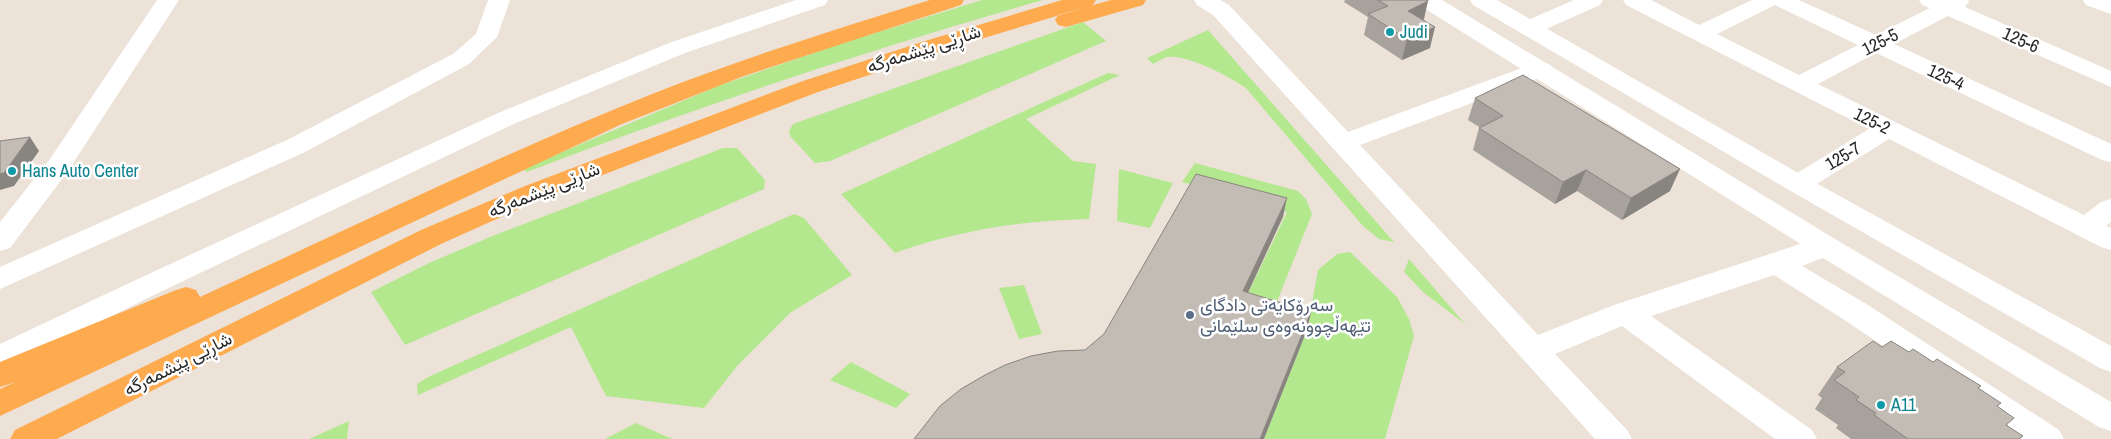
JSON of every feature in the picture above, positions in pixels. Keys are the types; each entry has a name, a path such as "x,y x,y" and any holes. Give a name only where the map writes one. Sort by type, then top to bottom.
{"highway":[{"name":"شاڕێی پێشمەرگە","path":"0,403 523,159 703,83 845,33 953,0"},
{"name":"شاڕێی پێشمەرگە","path":"27,439 431,237 534,192 809,87 932,46 1085,0"},
{"path":"534,192 661,159 949,56 1135,0"},
{"path":"0,375 523,159"}],"street":[{"path":"0,241 60,166 168,0"},
{"path":"0,278 296,146 461,58 486,37 499,0"},
{"path":"0,358 150,285 507,118 678,48 818,0"},
{"path":"1205,0 1221,10 1615,439"},
{"path":"1426,0 1825,246 2111,418"},
{"path":"1529,28 1592,0"},
{"name":"125-2","path":"1634,0 2111,240"},
{"path":"1699,34 1769,0"},
{"name":"125-4","path":"1781,0 2111,154"},
{"path":"2094,0 2111,7"},
{"path":"1458,19 1487,3 1798,184 2111,360"},
{"name":"125-5","path":"1799,84 1876,45 1947,3"},
{"name":"125-6","path":"1947,3 2111,80"},
{"path":"1343,143 1541,70"},
{"name":"125-7","path":"1798,184 1888,129"},
{"path":"2087,227 2111,208"},
{"path":"1533,350 1625,313 1777,264 1825,246"},
{"path":"1777,264 1857,313 2046,439"},
{"path":"1625,313 1800,439"}],"green space":[{"path":"982,0 1043,0 783,80 527,172 522,169 718,86 843,43"},
{"path":"1083,22 1106,41 830,161 815,163 790,136 789,131 793,124"},
{"path":"1208,30 1394,242 1379,239 1363,226 1246,88 1220,73 1186,59 1167,57 1153,64 1147,58"},
{"path":"1108,73 1120,75 1026,119 1073,161 1096,164 1089,219 1038,222 990,228 943,238 895,253 841,194"},
{"path":"723,148 737,148 765,180 764,189 405,345 371,292 429,263 490,237"},
{"path":"1195,163 1298,191 1306,199 1312,214 1270,319 1240,310 1287,212 1182,182"},
{"path":"1119,169 1173,183 1150,228 1117,221"},
{"path":"794,214 804,218 852,275 790,313 738,365 704,408 606,396 571,327 418,395 417,384 430,376"},
{"path":"1350,252 1397,297 1409,319 1414,336 1385,439 1264,439 1307,330 1318,270 1337,254"},
{"path":"1409,259 1465,324 1423,292 1404,272"},
{"path":"1024,285 1042,334 1019,339 999,288"},
{"path":"851,362 910,394 896,408 830,380"},
{"path":"349,421 347,439 309,439"},
{"path":"636,423 672,439 605,439"}],"building":[{"path":"1378,0 1428,0 1408,11 1435,27 1407,39 1368,14 1388,6"},
{"path":"1523,75 1680,169 1631,198 1586,170 1563,182 1479,128 1503,116 1475,98"},
{"path":"30,137 4,173 0,174 0,141"},
{"name":"سەرۆکایەتی دادگای تێهەڵچوونەوەی سلێمانی","path":"1196,174 1287,198 1243,291 1311,312 1260,439 914,439 940,406 961,389 985,375 1005,365 1031,356 1058,351 1085,350 1104,334"},
{"path":"1873,341 1882,347 1891,341 1909,352 1913,349 1933,362 1937,359 1981,386 1978,388 2001,403 1997,406 2014,418 2006,425 2023,436 2019,439 1908,439 1874,415 1876,413 1856,400 1859,397 1834,380 1845,372 1837,367"}],"place":[{"name":"Judi","path":"1390,32"},
{"name":"Hans Auto Center","path":"12,171"},
{"name":"سەرۆکایەتی دادگای تێهەڵچوونەوەی سلێمانی","path":"1190,315"},
{"name":"A11","path":"1881,405"}]}
